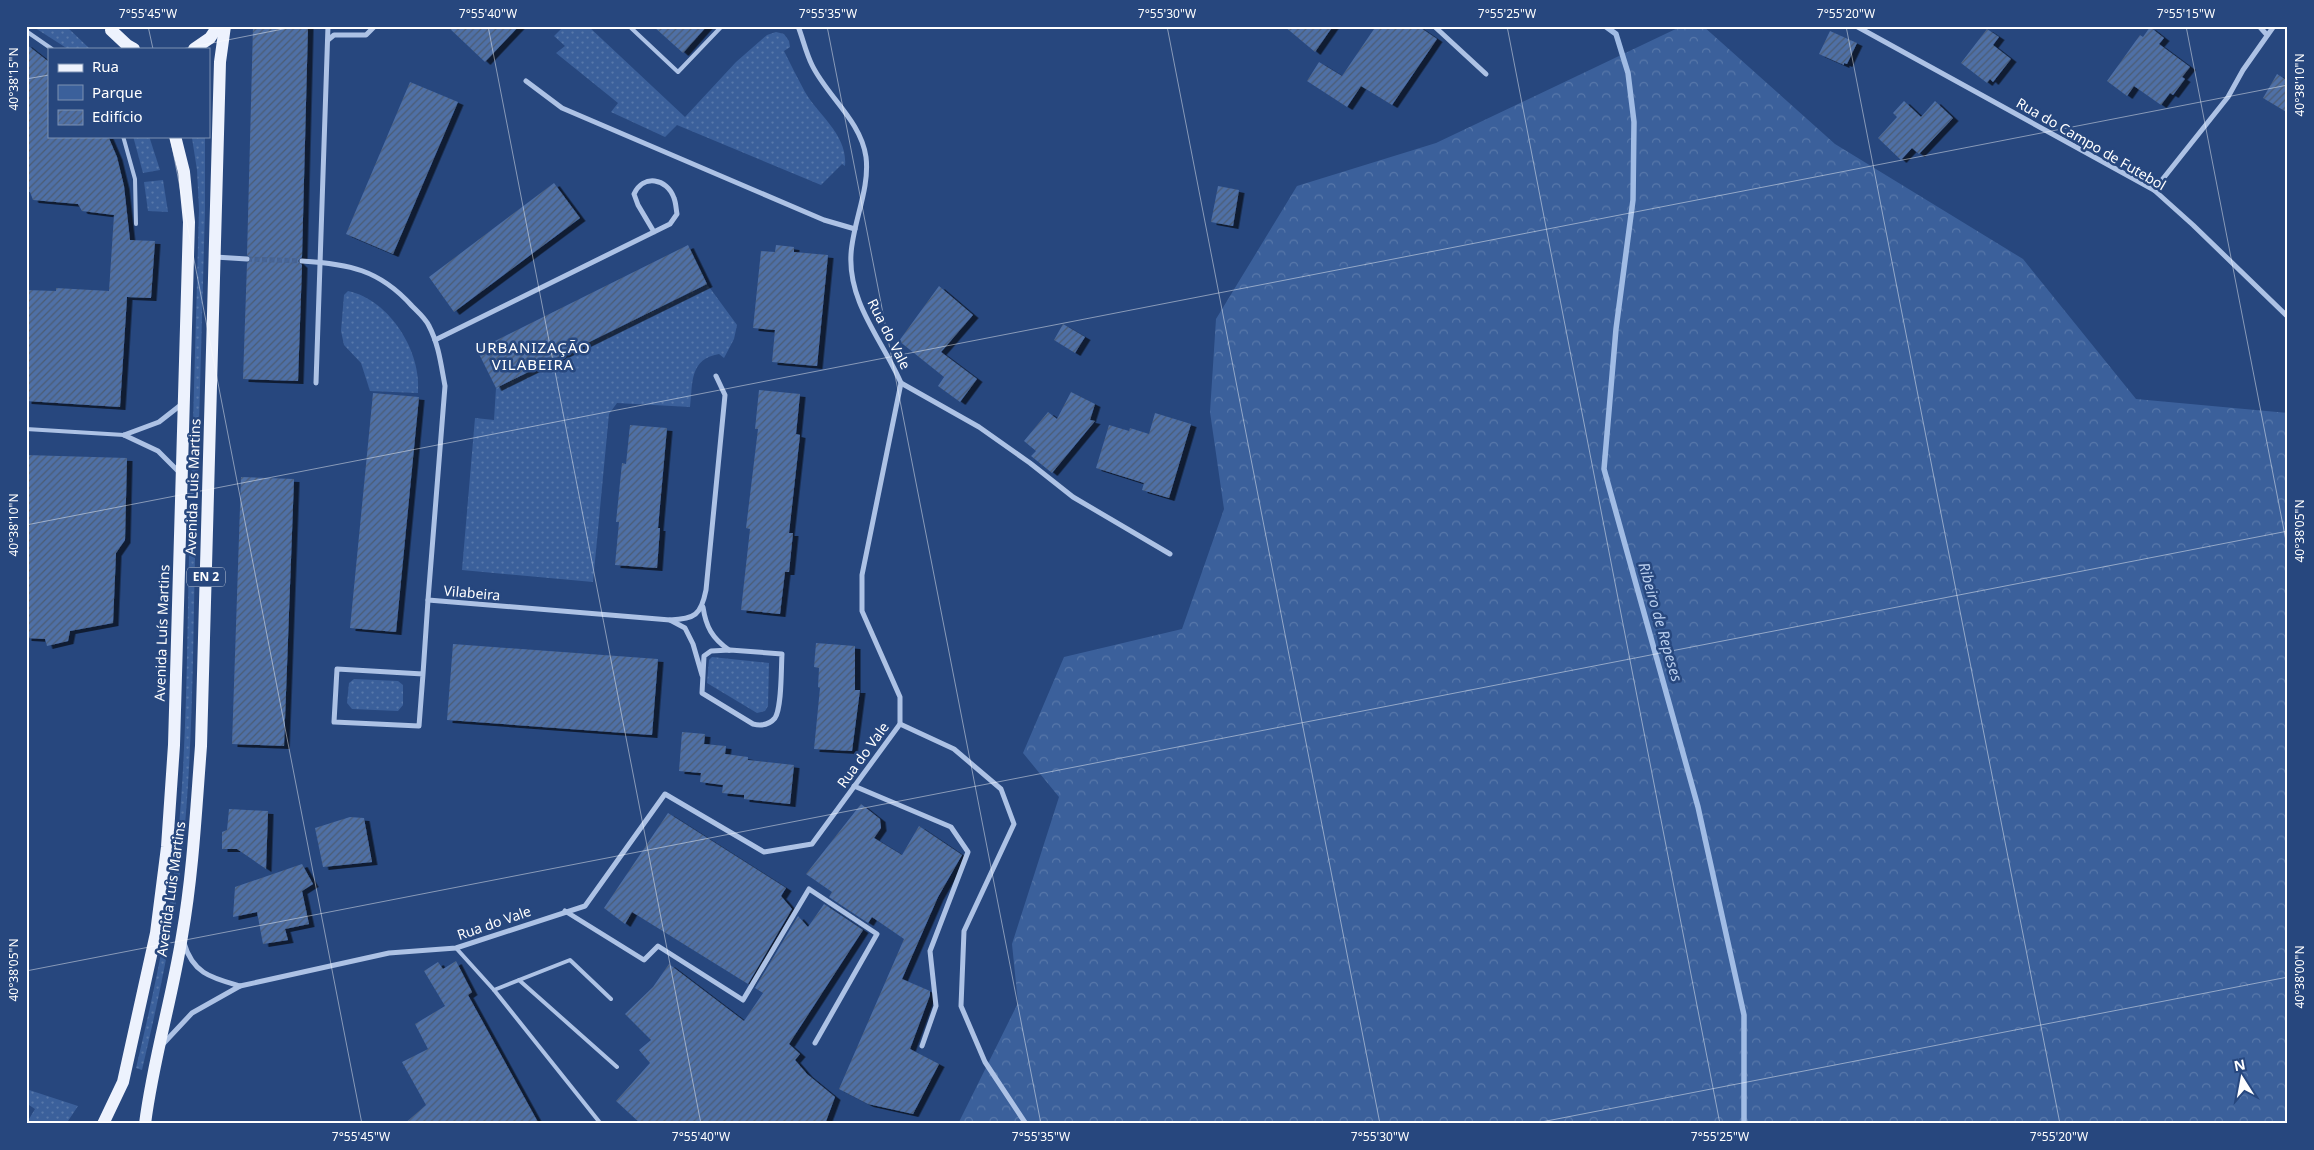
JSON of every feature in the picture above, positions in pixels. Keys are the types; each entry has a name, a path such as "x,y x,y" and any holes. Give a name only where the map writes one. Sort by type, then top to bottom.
{"main road":[{"path":"195,48 210,38 218,26"},
{"name":"Avenida Luis Martins","path":"145,1124 158,1049 182,937 194,850 201,746 220,62 225,26"},
{"path":"110,28 123,48"},
{"path":"110,28 132,48"},
{"name":"Avenida Luís Martins","path":"103,1124 123,1082 156,933 167,847 174,745 189,222 184,172 176,138"}],"street":[{"path":"316,383 328,26"},
{"path":"328,40 334,35 366,35 375,26"},
{"name":"Rua do Vale","path":"240,986 389,953 456,948 585,906 665,794 764,852 812,844 900,724 900,697 862,612 862,602 864,566 902,383 861,308 853,283 851,255 866,179 866,156 856,130 813,66 798,26"},
{"path":"1434,26 1486,74"},
{"name":"Rua do Campo de Futebol","path":"1856,26 2154,190 2288,317"},
{"path":"2260,26 2268,35"},
{"path":"2154,190 2228,97 2243,70 2274,26"},
{"path":"526,81 562,108 824,220 855,229"},
{"path":"435,340 654,232 670,224 677,214 674,197 666,186 656,181 646,181 638,185 634,194 638,205 654,232"},
{"path":"215,257 247,259"},
{"name":"Vilabeira","path":"302,261 344,265 373,274 403,295 429,325 435,340 439,351 445,386 428,600 670,620 683,620 694,616 703,607"},
{"path":"716,376 725,395 703,607 705,622 711,634 730,650"},
{"path":"902,383 979,427 1030,463 1073,497 1170,554"},
{"path":"124,435 159,422 184,402"},
{"path":"124,435 158,451 182,475"},
{"path":"423,674 337,669 334,722 419,726 423,674 428,600"},
{"path":"670,620 685,628 693,644 703,680"},
{"path":"730,650 782,654 777,711 774,718 760,726 753,724 702,693 704,656 711,651 730,650"},
{"path":"900,724 954,749 1001,789 1014,824 964,931 961,1006 985,1062 1026,1124"},
{"path":"854,786 951,827 968,852 930,952 936,1006 922,1046"},
{"path":"565,911 644,960 658,946 743,1000 809,889 877,934 815,1043"},
{"path":"182,937 188,956 208,977 240,986"},
{"path":"158,1049 192,1012 240,986"}],"lane":[{"path":"629,26 678,72 722,26"},
{"path":"26,31 51,48"},
{"path":"124,138 135,180 136,224"},
{"path":"26,429 124,435"},
{"path":"456,948 494,990 601,1124"},
{"path":"494,990 570,960 611,1000"},
{"path":"519,980 617,1067"}],"green space":[{"path":"32,26 66,26 89,48 66,48"},
{"path":"564,26 588,26 685,117 736,62 767,35 776,32 784,34 789,41 790,47 784,51 805,92 837,135 845,155 845,166 842,164 821,185 677,125 665,137 611,112 618,103 556,53 565,46 554,36"},
{"path":"1682,26 1703,26 1835,144 2023,259 2136,399 2288,413 2288,1124 958,1124 1018,1003 1012,944 1059,797 1023,753 1064,657 1182,629 1224,509 1210,412 1216,319 1297,186 1436,143"},
{"path":"134,138 150,138 160,170 143,173"},
{"path":"192,138 205,138 205,211 197,495 191,495 199,209 197,170"},
{"path":"163,180 168,212 148,211 144,182"},
{"path":"707,284 737,325 734,339 724,358 719,354 709,357 697,367 694,373 690,407 617,403 609,414 593,582 462,570 475,418 494,420 496,388"},
{"path":"348,291 363,296 377,305 390,316 400,330 409,345 415,361 418,393 370,391 361,363 344,345 341,331 344,295"},
{"path":"190,514 196,514 191,715 184,836 167,954 142,1070 136,1068 161,953 178,837 185,716"},
{"path":"712,657 769,663 768,706 765,711 757,713 707,683 709,660"},
{"path":"354,679 398,681 403,685 403,705 398,711 352,709 347,703 349,683"},
{"path":"26,1089 78,1106 66,1124 26,1124 35,1109 26,1103"}],"building":[{"path":"253,26 308,26 302,257 298,261 302,265 298,381 243,379 247,263 251,259 247,255"},
{"path":"447,26 519,26 485,62"},
{"path":"653,26 707,26 683,53"},
{"path":"1284,26 1333,26 1315,52"},
{"path":"1376,26 1418,26 1437,39 1392,105 1361,86 1347,107 1307,81 1319,62 1342,76"},
{"path":"2150,27 2164,38 2159,44 2190,67 2182,77 2185,79 2173,95 2170,93 2161,105 2134,86 2127,96 2107,81 2140,35 2143,37"},
{"path":"1987,29 1999,37 1993,45 2011,59 1993,82 1990,79 1987,83 1961,63"},
{"path":"1830,31 1857,43 1847,64 1844,63 1844,65 1819,54"},
{"path":"26,44 48,61 48,138 109,138 117,157 124,186 130,240 155,241 151,298 127,297 120,407 26,401 26,290 56,291 56,288 109,291 114,215 82,211 78,204 33,200 30,192 26,192"},
{"path":"2277,74 2288,81 2288,113 2263,98"},
{"path":"410,82 458,102 393,254 346,234"},
{"path":"1904,101 1921,117 1935,101 1953,118 1919,154 1912,148 1901,160 1878,138 1897,117 1893,113"},
{"path":"554,183 580,218 454,312 429,277"},
{"path":"1218,186 1239,190 1233,226 1211,222"},
{"path":"688,245 707,284 496,388 477,350"},
{"path":"776,245 794,247 794,252 828,255 817,366 772,362 775,330 753,328 761,251 775,252"},
{"path":"939,286 973,315 941,352 977,379 960,402 938,386 944,377 899,341"},
{"path":"1063,324 1085,337 1075,353 1054,340"},
{"path":"759,390 800,394 796,434 800,435 789,533 793,533 789,572 785,572 780,614 741,610 750,529 746,528 758,429 755,429"},
{"path":"1071,392 1095,404 1090,420 1095,421 1052,473 1031,456 1036,451 1024,441 1048,412 1057,419"},
{"path":"373,393 419,397 396,632 350,628"},
{"path":"1155,413 1191,424 1169,498 1142,490 1144,483 1096,468 1109,425 1129,431 1130,428 1149,434"},
{"path":"630,425 667,428 658,528 660,528 657,568 615,565 619,522 616,522 622,463 626,464"},
{"path":"26,455 127,458 125,540 116,553 113,623 70,631 68,641 47,646 45,639 26,638"},
{"path":"241,477 294,479 284,746 232,744"},
{"path":"816,643 855,646 855,690 860,690 852,751 814,749 820,688 818,687 819,668 814,667"},
{"path":"453,644 658,659 652,735 447,720"},
{"path":"682,732 705,734 704,744 726,746 725,754 748,757 748,760 794,765 790,804 744,799 744,795 722,793 723,785 700,782 701,773 679,771"},
{"path":"861,804 880,819 881,828 874,838 902,855 919,826 962,855 938,897 902,979 930,991 910,1049 939,1064 913,1114 868,1104 839,1089 904,939 872,917 868,923 829,897 832,892 806,874"},
{"path":"229,809 268,811 266,869 237,849 222,849 222,832 227,830"},
{"path":"668,813 786,888 781,896 792,909 748,984 632,912 625,924 604,908"},
{"path":"350,817 364,818 372,862 323,867 315,828"},
{"path":"302,864 313,884 302,891 309,924 285,929 288,940 263,944 257,912 233,917 235,887"},
{"path":"824,904 863,930 789,1044 800,1054 795,1060 807,1074 835,1097 825,1124 641,1124 616,1101 650,1063 639,1050 651,1040 625,1014 653,987 669,964 744,1021 763,993 755,988 798,916 808,927"},
{"path":"456,961 472,992 468,995 539,1124 404,1124 426,1105 402,1062 428,1049 415,1024 445,1006 424,971 438,962 443,969"}],"waterway":[{"name":"Ribeiro de Repeses","path":"1605,26 1616,34 1628,73 1634,122 1633,200 1616,329 1604,469 1698,807 1744,1015 1744,1124"}],"tunnel":[{"path":"247,259 302,261"}],"district":[{"name":"URBANIZAÇÃO VILABEIRA","path":"533,356"}]}
